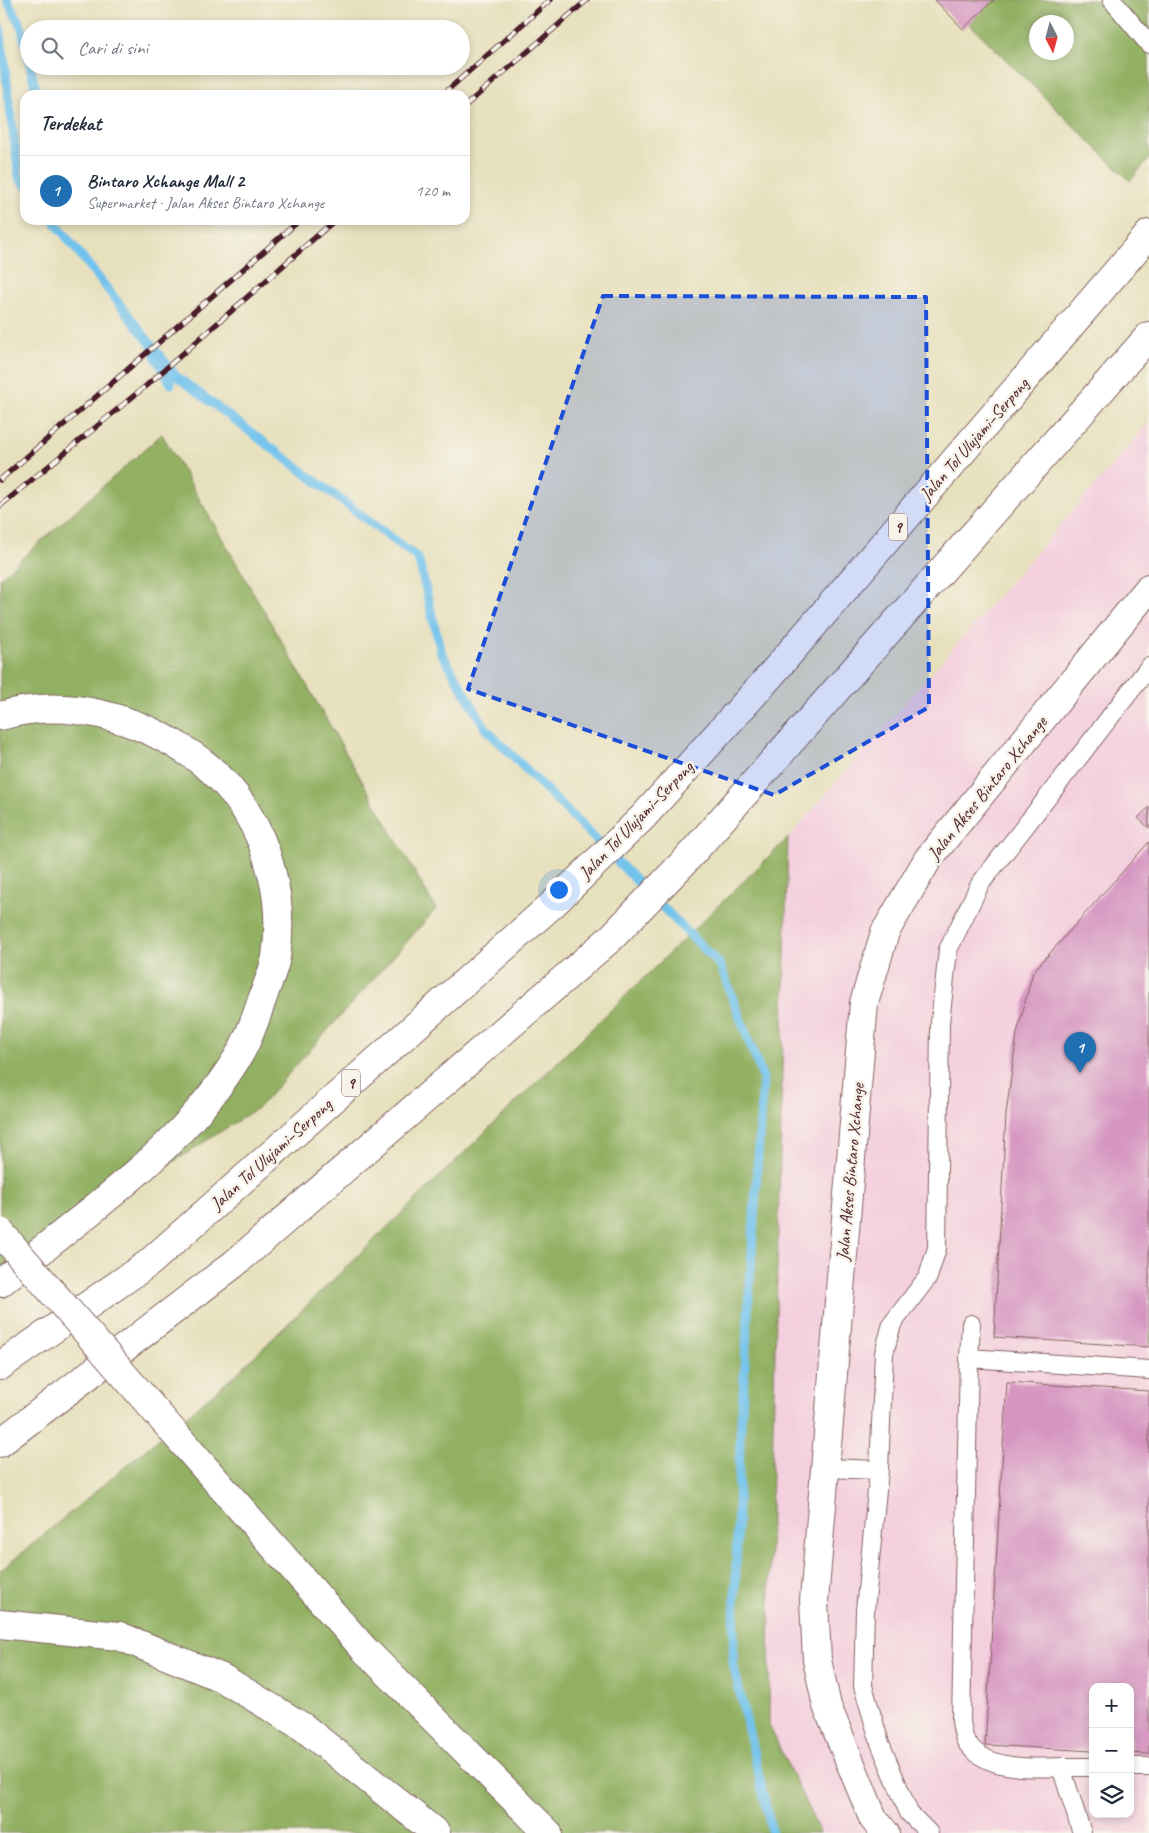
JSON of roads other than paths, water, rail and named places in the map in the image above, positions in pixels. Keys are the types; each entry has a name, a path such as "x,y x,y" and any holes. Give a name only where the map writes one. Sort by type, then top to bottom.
{"main road":[{"name":"Jalan Tol Ulujami–Serpong","path":"0,1366 148,1263 554,903 643,817 770,676 1149,234"},
{"path":"0,1443 234,1264 611,938 686,860 1149,336"},
{"name":"Jalan Akses Bintaro Xchange","path":"885,1833 873,1818 827,1706 817,1660 814,1601 864,1003 885,932 928,859 1149,588"},
{"path":"0,716 50,709 90,712 132,722 177,744 207,765 234,793 250,815 266,848 278,899 276,958 259,1008 240,1054 207,1101 160,1152 0,1283"},
{"path":"0,1232 183,1444 364,1649 548,1833"},
{"path":"0,1624 119,1636 222,1678 303,1727 436,1833"}],"lane":[{"path":"1112,0 1149,44"},
{"path":"928,1833 909,1813 880,1743 863,1686 865,1611 879,1470 884,1353 892,1324 928,1277 937,1248 940,1023 948,950 980,884 1149,667"},
{"path":"971,1324 961,1721 966,1742 983,1757 1006,1765 1024,1768 1089,1767"},
{"path":"969,1358 1149,1370"},
{"path":"825,1468 879,1470"},
{"path":"1134,1767 1149,1767"},
{"path":"1061,1768 1082,1833"}],"waterway":[{"path":"7,0 20,24"},
{"path":"0,28 20,179"},
{"path":"32,75 36,90"},
{"path":"57,225 176,376 418,558 441,652 486,729 720,965 763,1078 740,1439 733,1663 772,1833"},
{"path":"155,356 171,384"}],"railway":[{"path":"470,70 550,0"},
{"path":"470,102 587,0"},
{"path":"448,90 465,75"},
{"path":"0,480 294,225"},
{"path":"0,506 147,385 329,225"}],"place":[{"name":"Bintaro Xchange Mall 2","path":"1080,1073"}]}
